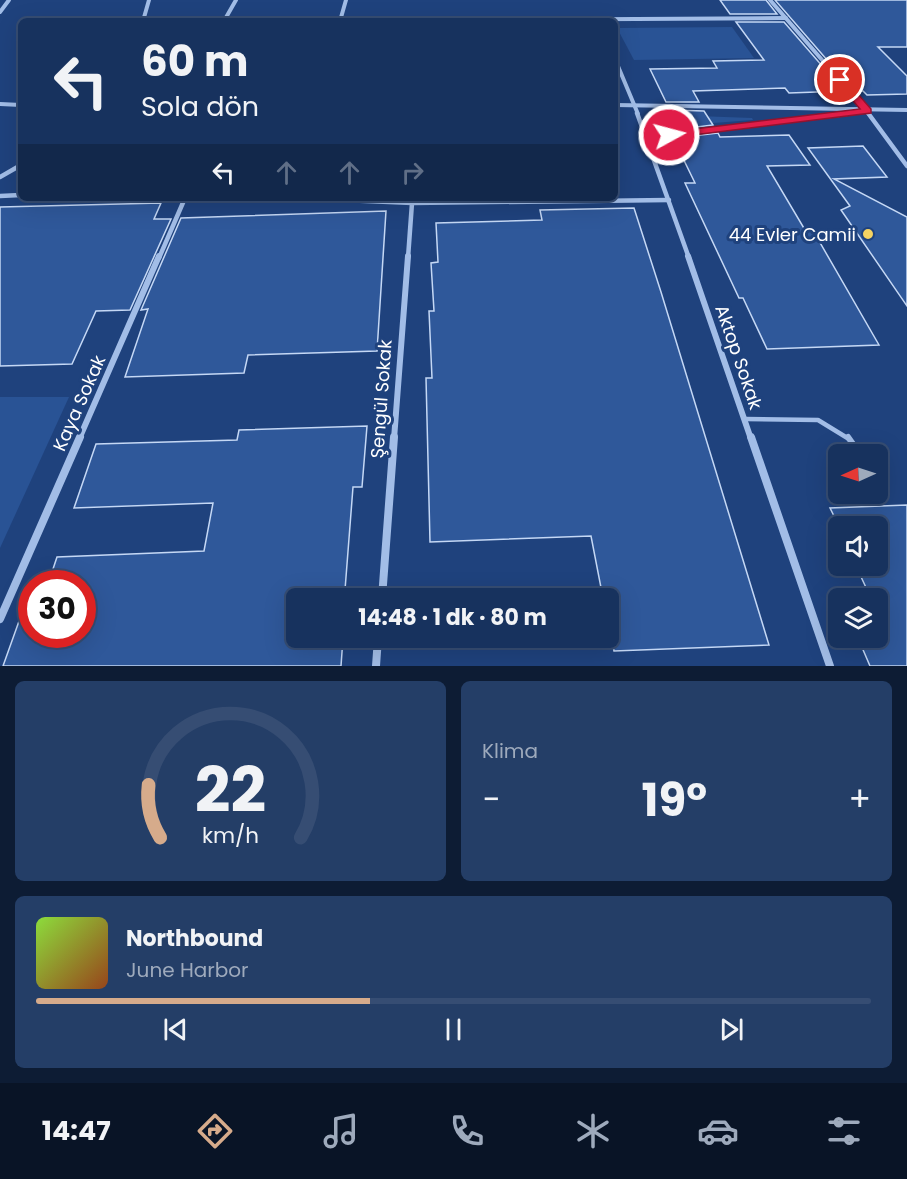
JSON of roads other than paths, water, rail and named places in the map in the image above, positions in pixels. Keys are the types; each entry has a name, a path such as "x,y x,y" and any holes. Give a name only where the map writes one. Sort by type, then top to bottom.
{"street":[{"path":"0,12 9,0"},
{"path":"144,18 149,0"},
{"path":"226,18 236,0"},
{"path":"340,18 346,0"},
{"path":"770,0 867,111 907,166"},
{"path":"618,20 786,18"},
{"name":"Aktop Sokak","path":"618,66 647,137 830,666"},
{"path":"0,104 18,105"},
{"path":"618,105 907,110"},
{"path":"647,137 867,111"},
{"path":"0,177 18,167"},
{"path":"0,196 18,195"},
{"path":"618,201 669,200"},
{"name":"Kaya Sokak","path":"0,619 184,201"},
{"path":"366,201 412,203 583,201"},
{"name":"Şengül Sokak","path":"382,588 412,203"},
{"path":"376,666 377,648"}],"lane":[{"path":"745,419 818,420 846,435 853,444"}],"place":[{"name":"44 Evler Camii","path":"868,234"}]}
